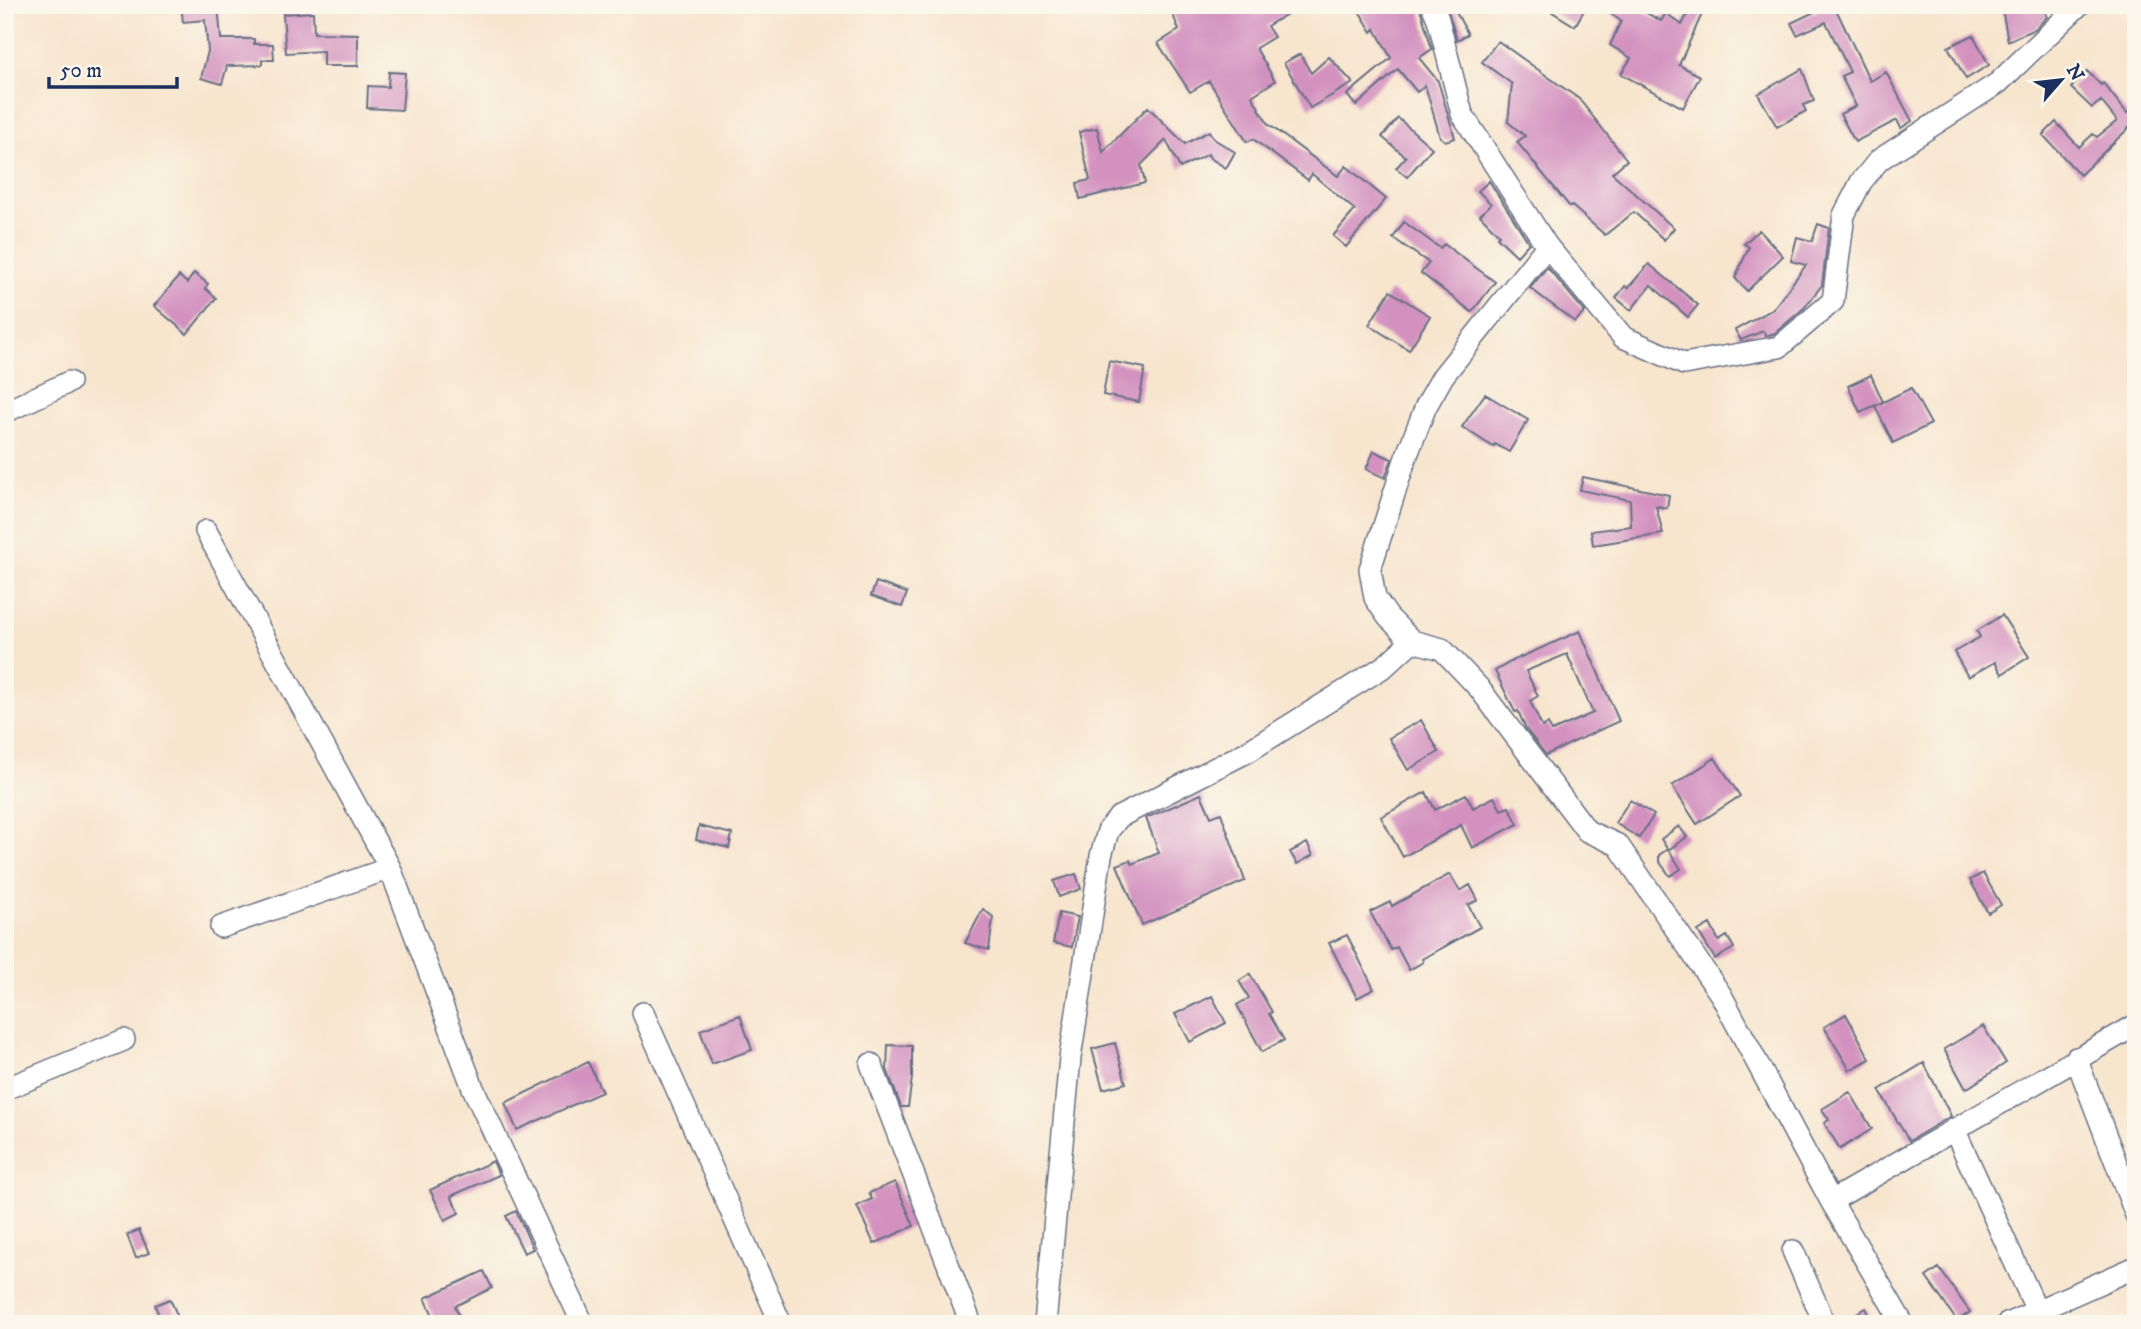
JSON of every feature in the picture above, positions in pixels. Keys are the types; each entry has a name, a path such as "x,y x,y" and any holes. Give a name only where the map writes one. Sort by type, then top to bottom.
{"street":[{"path":"1432,5 1462,114 1546,246 1623,337 1684,364 1779,347 1833,302 1844,215 1861,182 1880,160 1998,83 2079,5"},
{"path":"1546,246 1443,376 1426,406 1405,460 1370,569 1375,597 1388,617 1412,641 1442,649 1479,688 1587,831 1618,845 1721,995 1831,1201 1903,1324"},
{"path":"5,412 69,382"},
{"path":"206,531 390,867 473,1088 583,1324"},
{"path":"1045,1324 1070,1058 1101,856 1108,831 1119,817 1247,752 1385,666 1412,641"},
{"path":"222,926 390,867"},
{"path":"643,1013 780,1324"},
{"path":"1831,1201 2136,1025"},
{"path":"5,1089 124,1040"},
{"path":"2076,1058 2136,1215"},
{"path":"871,1064 971,1324"},
{"path":"1954,1129 2040,1317"},
{"path":"1793,1251 1825,1324"},
{"path":"2007,1324 2040,1317 2136,1267"}],"building":[{"path":"181,5 218,5 221,39 254,39 254,44 273,44 274,60 262,60 262,65 227,66 222,84 201,78 208,51 205,20 183,22"},
{"path":"1169,5 1302,5 1267,26 1274,37 1256,48 1275,81 1252,96 1268,124 1338,176 1346,166 1386,199 1346,247 1333,236 1355,210 1312,174 1308,180 1253,139 1247,142 1209,81 1190,92 1158,43 1179,30"},
{"path":"1368,5 1419,5 1432,49 1419,58 1438,81 1455,138 1445,141 1440,137 1425,85 1417,92 1398,69 1356,106 1347,95 1391,58 1375,29 1372,32 1359,11"},
{"path":"1446,5 1452,5 1468,34 1457,40"},
{"path":"1541,5 1587,5 1575,26"},
{"path":"1598,5 1632,5 1661,21 1666,13 1682,25 1692,5 1706,5 1679,65 1700,76 1683,108 1621,74 1631,58 1610,45 1621,21"},
{"path":"1834,5 1870,81 1886,72 1912,121 1901,128 1897,120 1855,142 1840,114 1856,106 1841,76 1850,72 1826,22 1797,35 1791,23"},
{"path":"2017,5 2042,5 2047,17 2035,29 2008,41 2002,9"},
{"path":"313,12 314,33 358,34 358,66 323,66 323,51 286,53 283,14"},
{"path":"1973,35 1989,65 1966,79 1948,47"},
{"path":"1498,41 1579,99 1627,160 1612,173 1674,228 1664,240 1634,212 1605,235 1570,207 1517,142 1525,136 1508,122 1512,84 1482,62"},
{"path":"1300,54 1311,73 1329,57 1353,83 1310,108 1284,63"},
{"path":"1802,69 1814,101 1803,105 1806,111 1777,127 1758,94"},
{"path":"2087,71 2101,85 2103,83 2127,113 2136,106 2136,121 2080,175 2043,135 2056,122 2079,147 2093,134 2097,137 2117,121 2101,101 2092,108 2071,88"},
{"path":"389,72 405,73 402,110 367,108 368,86 388,87"},
{"path":"1148,107 1185,144 1209,131 1214,139 1235,152 1226,168 1208,154 1180,168 1166,140 1141,165 1145,183 1080,199 1077,183 1090,180 1079,132 1097,128 1103,152"},
{"path":"1398,118 1432,148 1407,177 1396,168 1406,157 1382,137"},
{"path":"1489,181 1529,243 1517,256 1497,237 1499,235 1480,215 1491,204 1478,191"},
{"path":"1404,222 1440,248 1444,244 1495,282 1472,312 1421,273 1429,263 1393,238"},
{"path":"1818,224 1829,228 1822,285 1804,308 1775,333 1766,336 1763,331 1741,340 1735,330 1773,309 1806,265 1791,261 1797,237 1812,241"},
{"path":"1759,230 1783,256 1747,291 1735,278 1749,247 1744,244"},
{"path":"1649,264 1698,305 1688,317 1651,285 1631,310 1616,298"},
{"path":"1547,267 1585,312 1575,322 1530,288"},
{"path":"194,273 208,284 205,288 216,298 187,334 154,306 179,276 187,283"},
{"path":"1390,291 1430,316 1409,350 1369,325"},
{"path":"1109,361 1145,368 1139,402 1103,395"},
{"path":"1871,375 1883,402 1860,412 1848,386"},
{"path":"1911,388 1931,424 1893,443 1875,406"},
{"path":"1485,394 1528,420 1509,452 1495,444 1493,447 1462,427"},
{"path":"1374,451 1392,459 1385,478 1366,469"},
{"path":"1583,477 1669,495 1667,508 1656,506 1663,534 1593,545 1591,531 1631,526 1630,500 1580,490"},
{"path":"876,582 907,593 902,607 871,596"},
{"path":"2002,615 2029,657 2002,674 1995,662 1968,677 1954,652 1980,637 1977,631"},
{"path":"1580,631 1619,721 1546,755 1526,729 1518,711 1515,712 1495,671","holes":["1567,654 1593,713 1552,731 1548,724 1542,727 1530,701 1538,696 1526,671"]},
{"path":"1421,720 1439,752 1408,770 1389,738"},
{"path":"1715,758 1740,796 1697,824 1672,786"},
{"path":"1426,792 1435,810 1466,794 1473,808 1494,797 1501,810 1509,807 1518,824 1472,848 1461,825 1403,857 1381,817"},
{"path":"1201,794 1211,817 1221,813 1245,881 1142,925 1117,865 1130,860 1132,864 1159,853 1146,818"},
{"path":"1630,800 1654,815 1639,838 1615,823"},
{"path":"699,826 732,834 729,848 696,840"},
{"path":"1679,826 1687,837 1668,850 1661,839"},
{"path":"1307,843 1313,855 1297,864 1290,852"},
{"path":"1668,849 1681,869 1670,876 1659,861 1659,855"},
{"path":"1983,873 2001,905 1988,913 1970,880"},
{"path":"1076,874 1081,889 1059,897 1054,881"},
{"path":"1450,874 1460,891 1470,885 1478,900 1468,905 1480,927 1422,959 1423,962 1409,970 1397,947 1391,950 1370,912 1390,902 1392,906"},
{"path":"983,909 993,917 989,950 965,943"},
{"path":"1059,913 1078,917 1072,947 1053,943"},
{"path":"1710,924 1719,941 1727,936 1734,948 1715,959 1698,931"},
{"path":"1347,935 1374,989 1357,998 1329,943"},
{"path":"1250,974 1272,1012 1269,1014 1284,1040 1262,1052 1237,1005 1249,998 1239,981"},
{"path":"1212,996 1226,1023 1190,1042 1175,1014"},
{"path":"1846,1014 1870,1059 1850,1070 1824,1027"},
{"path":"740,1015 752,1050 712,1064 700,1030"},
{"path":"1983,1026 2006,1063 1966,1089 1944,1049"},
{"path":"1115,1043 1126,1083 1103,1089 1092,1049"},
{"path":"888,1045 912,1046 908,1107 901,1107 887,1069"},
{"path":"588,1062 602,1092 517,1130 505,1103"},
{"path":"1924,1063 1951,1116 1909,1141 1879,1090"},
{"path":"1850,1092 1872,1129 1840,1149 1824,1123 1829,1120 1822,1109"},
{"path":"493,1161 499,1175 451,1196 459,1213 445,1220 430,1190"},
{"path":"895,1182 914,1226 874,1244 857,1206 872,1199 869,1193"},
{"path":"516,1211 533,1249 524,1253 506,1216"},
{"path":"139,1230 149,1253 136,1258 127,1235"},
{"path":"1939,1268 1970,1312 1957,1321 1926,1277"},
{"path":"484,1271 492,1288 455,1306 463,1324 437,1324 425,1298"},
{"path":"170,1299 181,1324 162,1324 155,1305"},
{"path":"1866,1308 1874,1324 1838,1324 1838,1323"}]}
